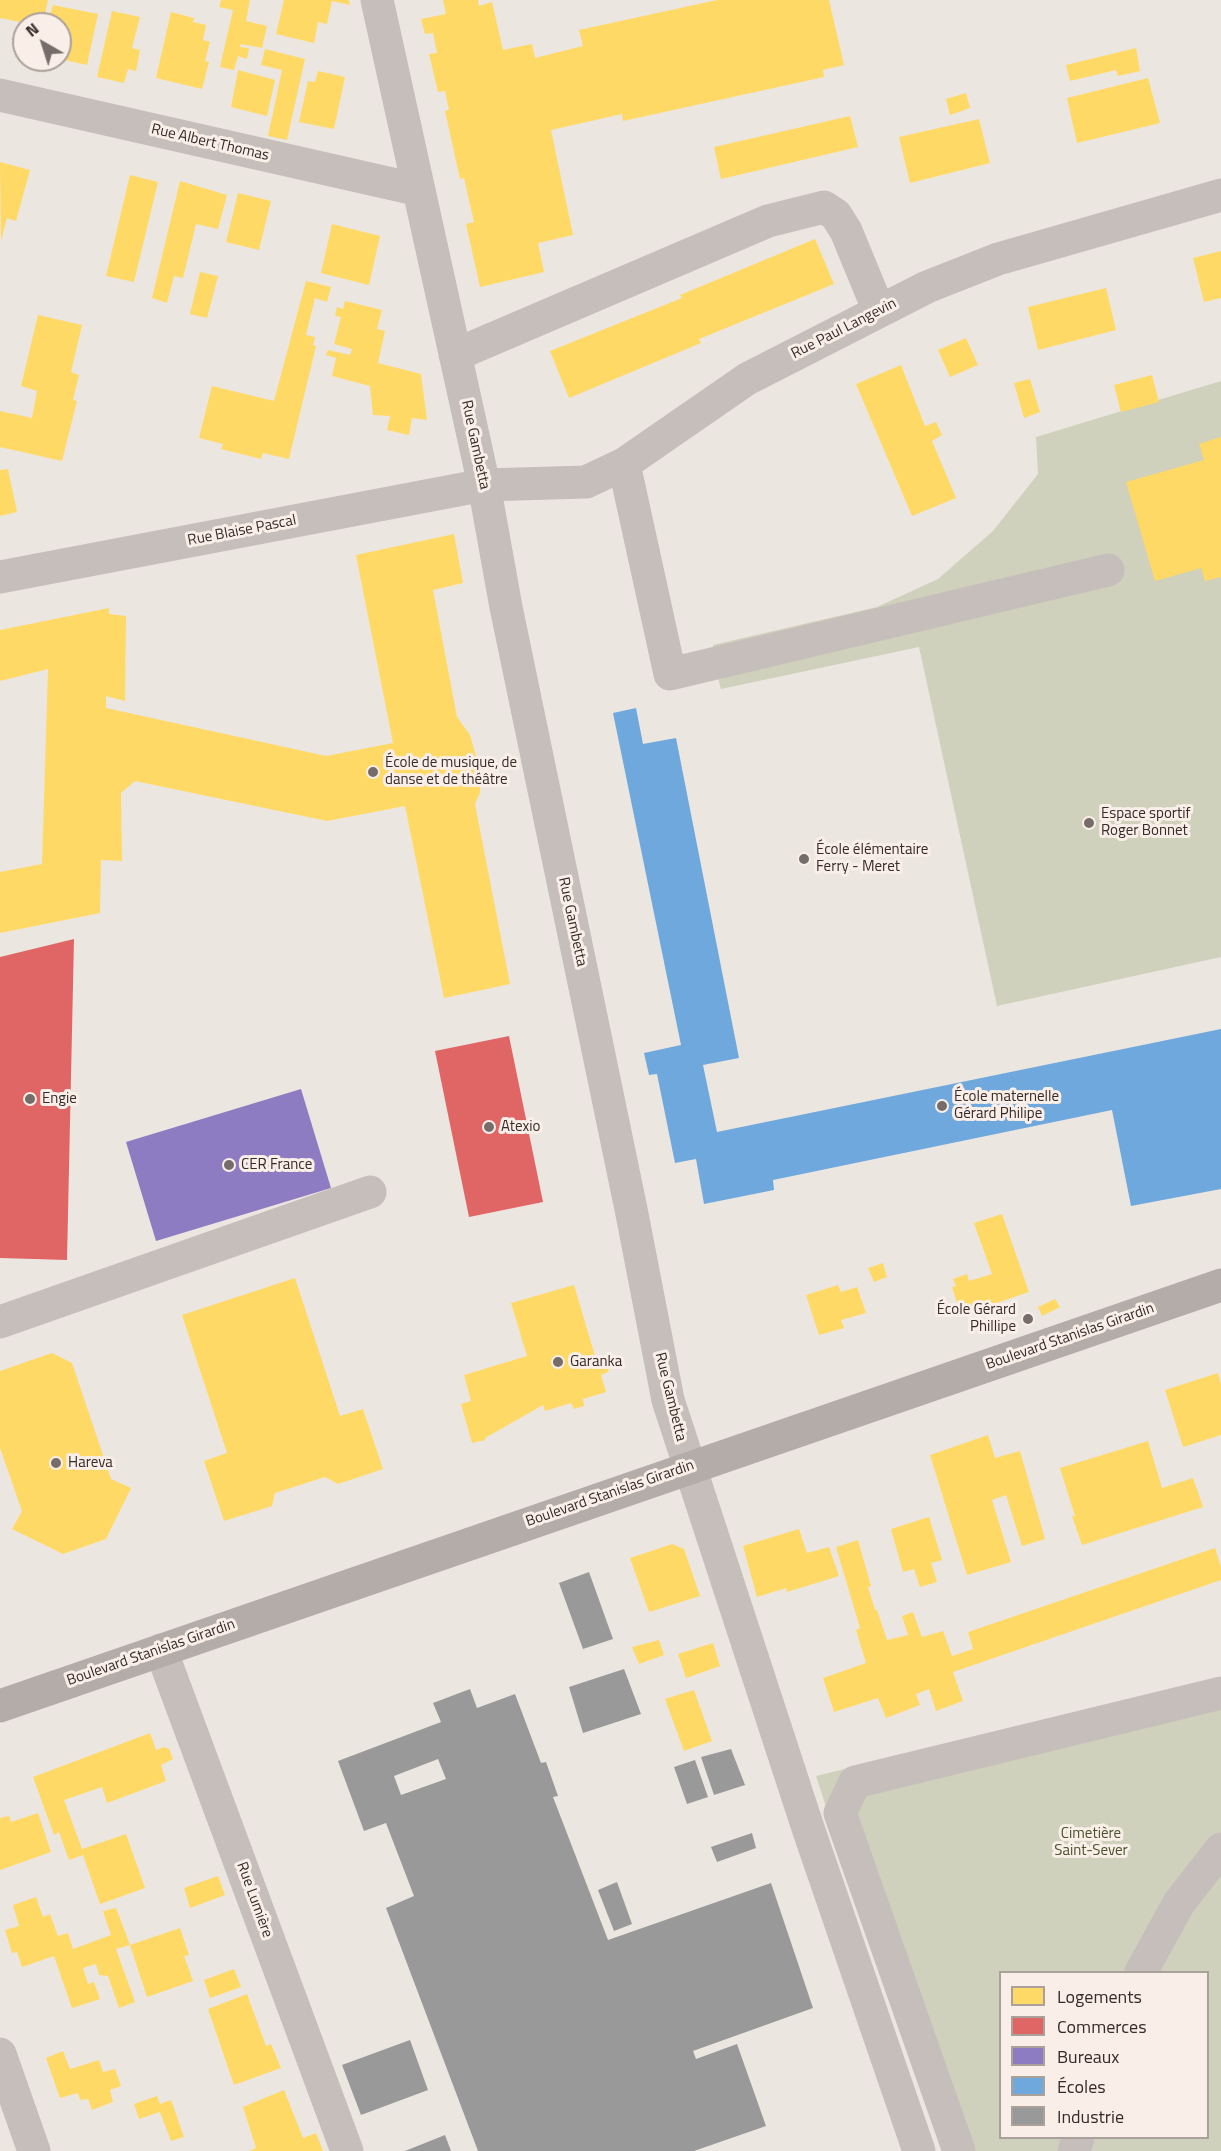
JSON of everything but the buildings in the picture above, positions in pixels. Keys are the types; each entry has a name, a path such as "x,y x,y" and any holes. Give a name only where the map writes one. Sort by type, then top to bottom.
{"main road":[{"name":"Boulevard Stanislas Girardin","path":"0,1706 1221,1285"}],"street":[{"name":"Rue Gambetta","path":"377,0 484,485 506,607 631,1209 668,1400 809,1832 919,2151"},
{"name":"Rue Albert Thomas","path":"0,95 419,190"},
{"name":"Rue Paul Langevin","path":"484,485 586,482 624,464 747,379 927,287 998,259 1221,195"},
{"path":"455,355 768,220 824,207 836,215 846,231 879,311"},
{"path":"624,464 670,674 1108,570"},
{"name":"Rue Blaise Pascal","path":"0,577 484,485"},
{"path":"0,1322 370,1192"},
{"name":"Rue Lumière","path":"161,1650 346,2151"},
{"path":"959,2151 840,1813 855,1782 1221,1693"},
{"path":"1142,1971 1179,1903 1221,1849"},
{"path":"0,2054 34,2151"}],"green space":[{"name":"Espace sportif Roger Bonnet","path":"1221,381 1221,957 997,1006 919,647 721,689 714,664 713,645 877,607 938,579 993,531 1038,474 1036,437"},
{"name":"Cimetière Saint-Sever","path":"1221,1678 1221,2151 947,2151 816,1776"}],"place":[{"name":"École de musique, de danse et de théâtre","path":"373,772"},
{"name":"Espace sportif Roger Bonnet","path":"1089,823"},
{"name":"École élémentaire Ferry - Meret","path":"804,859"},
{"name":"Engie","path":"30,1099"},
{"name":"École maternelle Gérard Philipe","path":"942,1106"},
{"name":"Atexio","path":"489,1127"},
{"name":"CER France","path":"229,1165"},
{"name":"École Gérard Phillipe","path":"1028,1319"},
{"name":"Garanka","path":"558,1362"},
{"name":"Hareva","path":"56,1463"}]}
